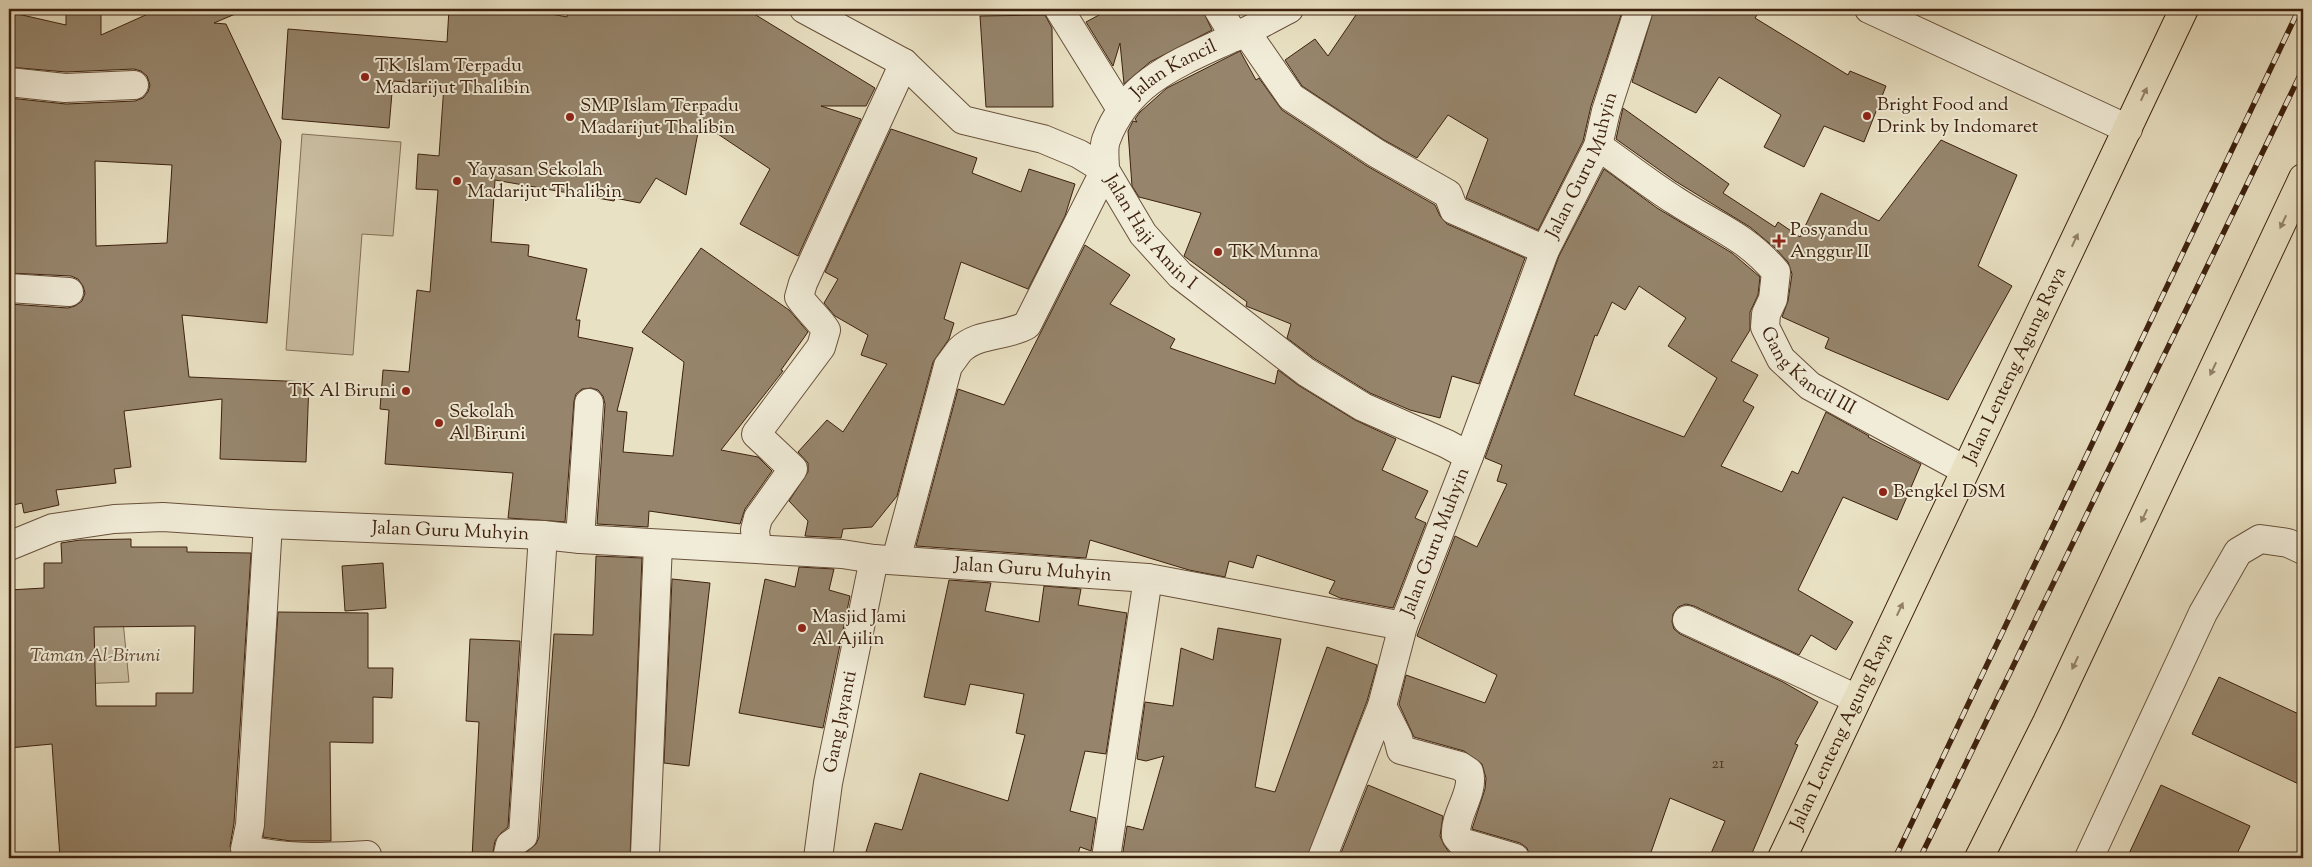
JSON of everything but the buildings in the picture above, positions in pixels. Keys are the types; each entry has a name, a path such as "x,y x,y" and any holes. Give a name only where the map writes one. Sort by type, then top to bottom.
{"main road":[{"name":"Jalan Lenteng Agung Raya","path":"1782,858 2184,9"},
{"path":"1979,858 2060,695 2303,178"}],"street":[{"name":"Jalan Haji Amin I","path":"804,9 904,63 963,120 1043,139 1079,154 1105,170 1143,234 1180,275 1306,372 1363,407 1470,456"},
{"path":"1059,9 1121,109"},
{"path":"1218,9 1291,97 1376,153 1448,194 1454,210 1545,250"},
{"name":"Jalan Kancil","path":"1105,170 1105,142 1121,109 1136,92 1168,68 1289,9"},
{"name":"Jalan Guru Muhyin","path":"9,546 53,528 114,519 163,517 268,524 543,535 658,544 842,554 885,559 1148,578 1403,626 1470,456 1545,250 1598,146 1606,111 1639,9"},
{"path":"1869,9 2128,128"},
{"path":"757,548 755,530 758,518 793,469 756,434 821,347 826,330 815,315 805,307 799,297 803,283 904,63"},
{"path":"9,82 65,88 134,86"},
{"name":"Gang Kancil III","path":"1598,146 1677,202 1728,231 1759,252 1776,272 1773,299 1766,314 1765,327 1781,360 1810,386 1965,470"},
{"path":"885,559 948,366 961,349 977,339 1017,331 1027,326 1105,170"},
{"path":"9,288 68,292"},
{"path":"580,539 589,403"},
{"path":"268,524 250,825 245,853 259,852 308,858 367,855"},
{"path":"507,858 510,845 523,836 543,535"},
{"path":"2089,858 2203,613 2238,552 2260,539 2288,543 2303,550"},
{"path":"645,854 658,544"},
{"name":"Gang Jayanti","path":"818,858 828,783 885,559"},
{"path":"1106,858 1148,578"},
{"path":"1687,620 1858,699"},
{"path":"1322,858 1382,706 1403,626"},
{"path":"1382,706 1398,738 1401,750 1460,766 1469,772 1471,781 1455,827 1456,836 1461,842 1515,858"}],"green space":[{"path":"302,134 401,142 393,236 362,234 353,355 286,350"},
{"name":"Taman Al-Biruni","path":"123,621 129,682 26,686 15,642"}],"railway":[{"path":"1895,858 2299,9"},
{"path":"1920,858 2303,69"}],"place":[{"name":"TK Islam Terpadu Madarijut Thalibin","path":"365,77"},
{"name":"Bright Food and Drink by Indomaret","path":"1867,116"},
{"name":"SMP Islam Terpadu Madarijut Thalibin","path":"570,117"},
{"name":"Yayasan Sekolah Madarijut Thalibin","path":"457,181"},
{"name":"Posyandu Anggur II","path":"1779,241"},
{"name":"TK Munna","path":"1218,252"},
{"name":"TK Al Biruni","path":"406,391"},
{"name":"Sekolah Al Biruni","path":"439,423"},
{"name":"Bengkel DSM","path":"1883,492"},
{"name":"Masjid Jami Al Ajilin","path":"802,628"}]}
